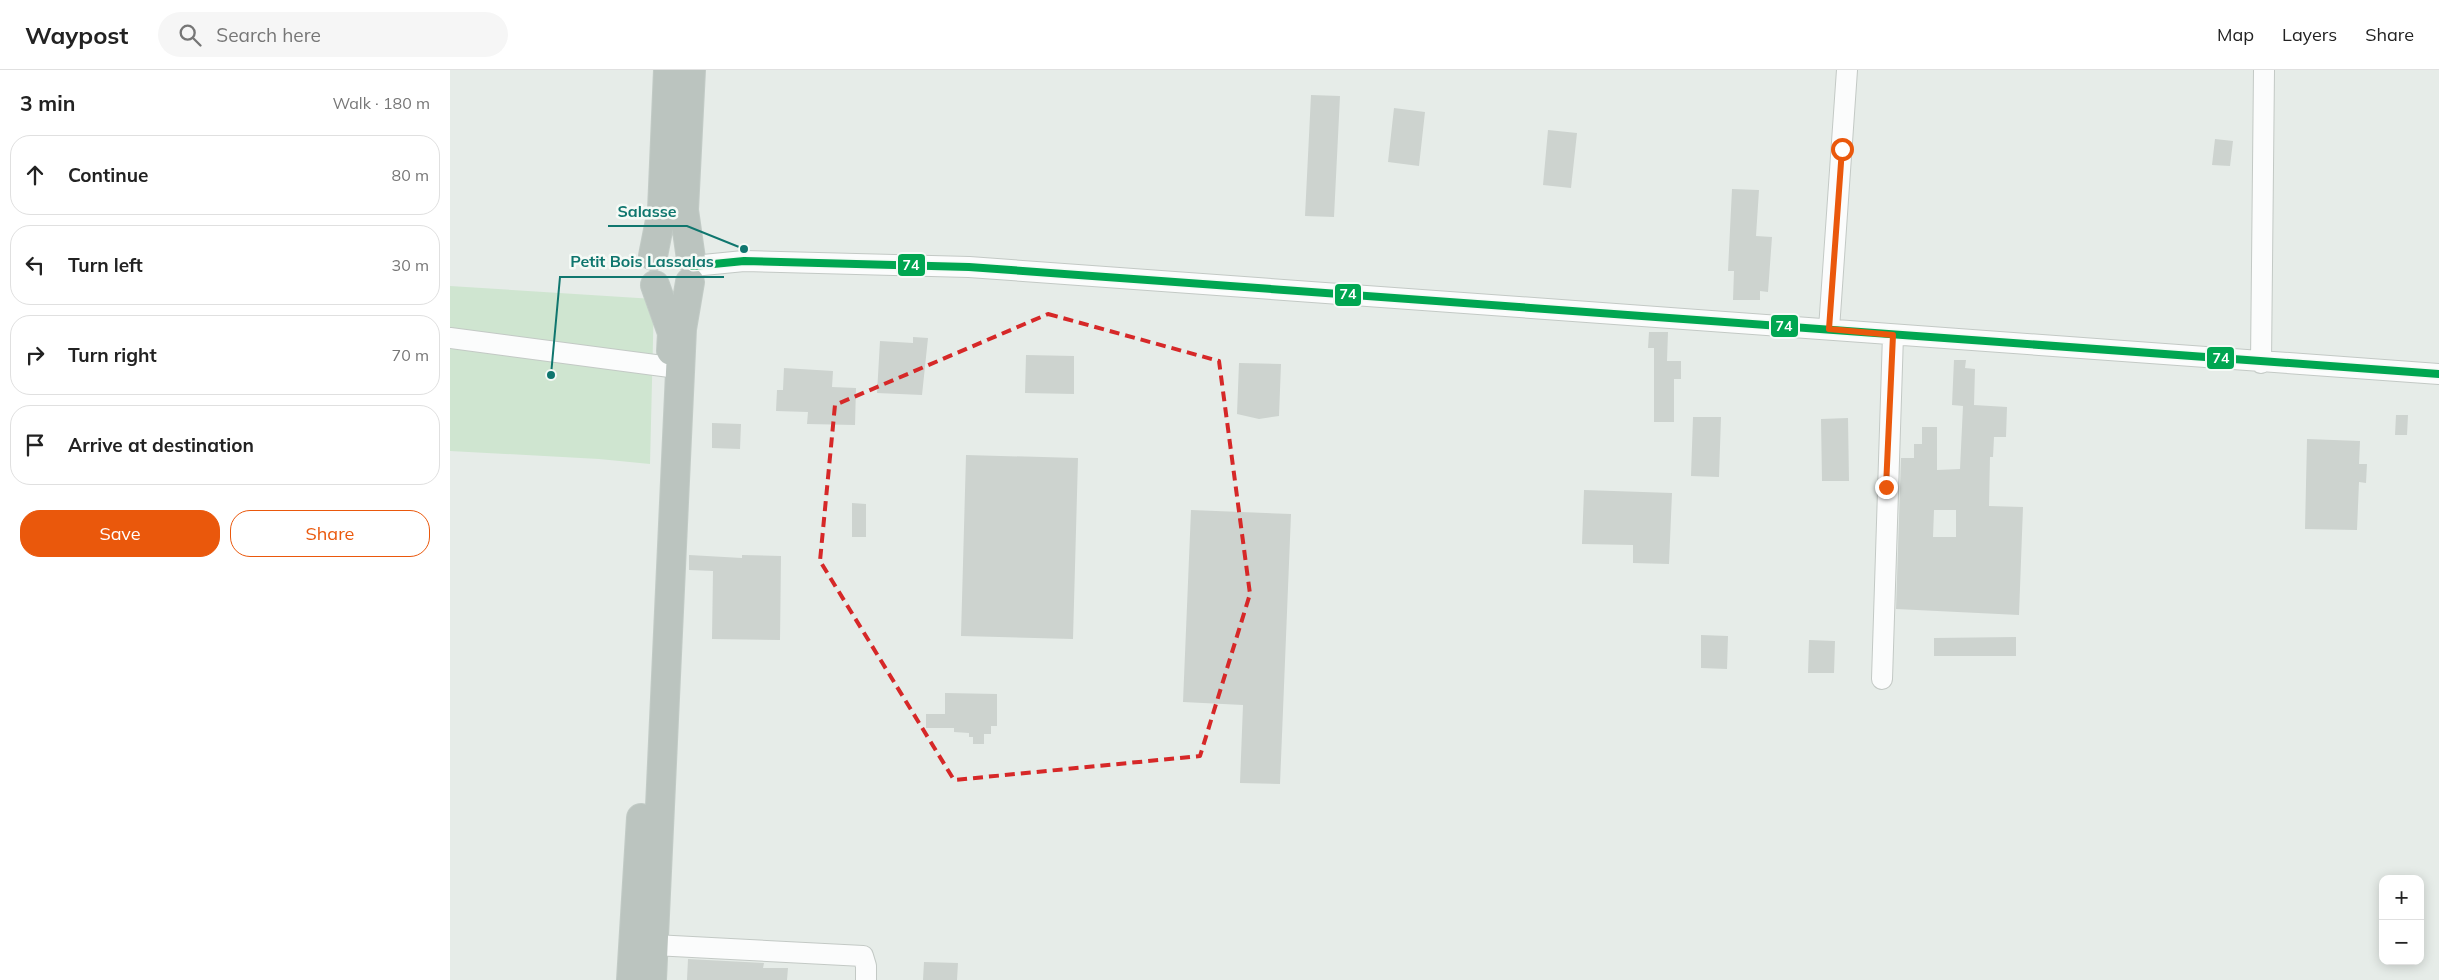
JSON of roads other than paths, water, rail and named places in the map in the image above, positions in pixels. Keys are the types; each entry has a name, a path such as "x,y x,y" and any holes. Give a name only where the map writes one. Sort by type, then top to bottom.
{"highway":[{"path":"631,980 672,333 649,270 662,210 668,70"},
{"path":"652,980 682,329 691,269 684,210 692,70"},
{"path":"653,256 665,248 672,247 686,253 691,269 684,287 669,291 655,285"}],"street":[{"path":"1829,329 1847,70"},
{"path":"2261,363 2264,70"},
{"path":"691,269 744,261 969,267 1829,329 2261,363 2439,374"},
{"path":"1882,679 1893,335"},
{"path":"450,338 670,367"},
{"path":"654,945 863,956 866,966 866,980"}],"place":[{"name":"Salasse","path":"744,249"},
{"name":"Petit Bois Lassalas","path":"551,375"}]}
